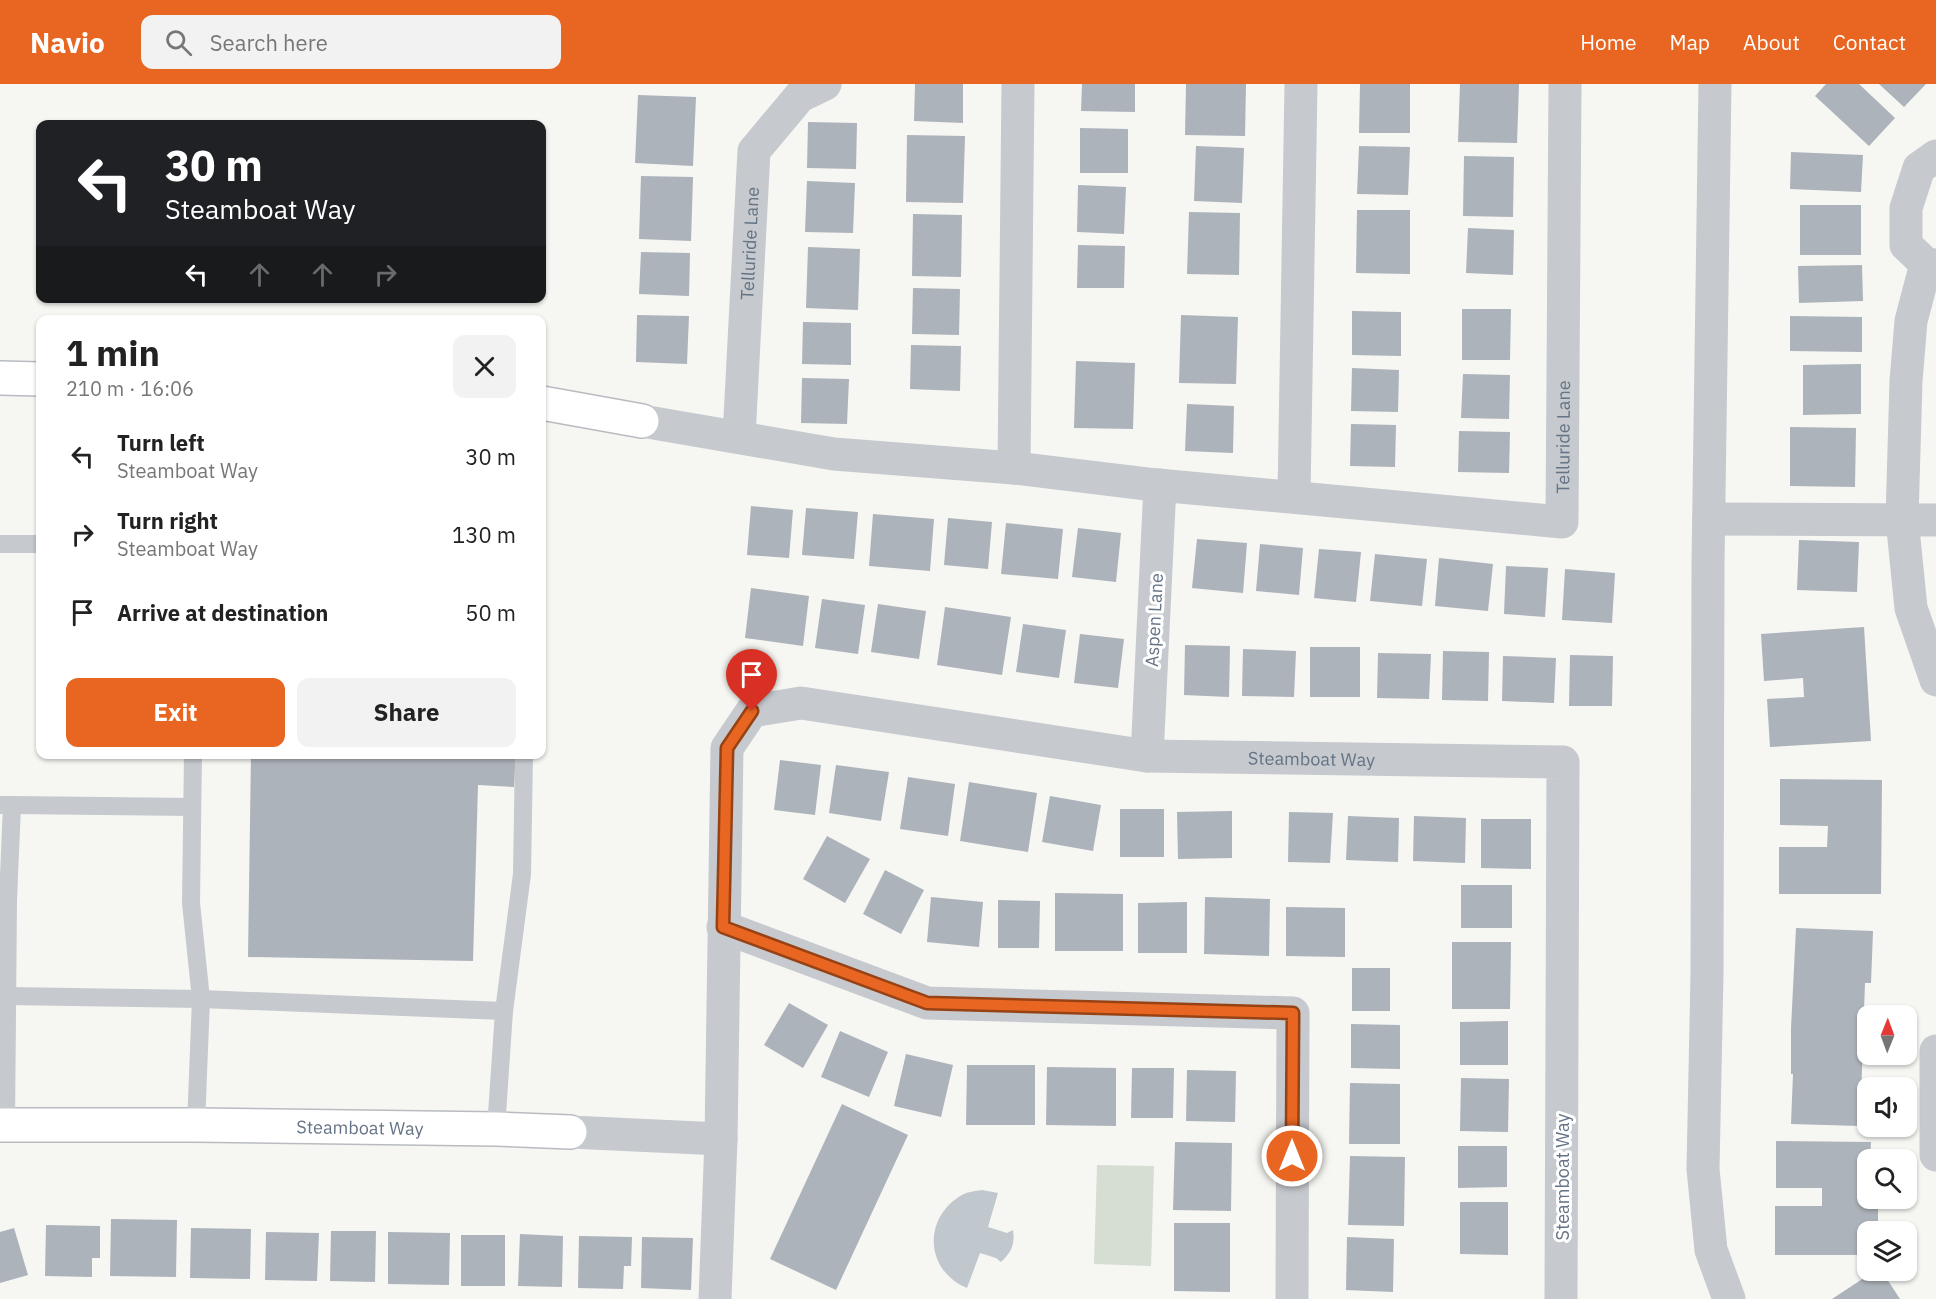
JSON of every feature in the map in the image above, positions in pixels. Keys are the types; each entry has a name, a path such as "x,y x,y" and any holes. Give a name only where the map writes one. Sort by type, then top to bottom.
{"street":[{"name":"Telluride Lane","path":"739,436 754,151 800,96 825,84"},
{"path":"1014,468 1018,84"},
{"path":"1294,496 1301,84"},
{"name":"Telluride Lane","path":"546,404 834,454 1014,468 1160,485 1562,522 1565,84"},
{"path":"1715,84 1709,519 1707,974 1703,1169 1711,1250 1729,1299"},
{"path":"1936,156 1919,168 1906,208 1906,245 1931,264 1911,321 1906,381 1902,519 1911,608 1936,680"},
{"path":"0,378 36,379"},
{"name":"Aspen Lane","path":"1147,756 1160,485"},
{"path":"1709,519 1936,520"},
{"name":"Steamboat Way","path":"715,1299 721,1139 727,748 752,711 801,703 1147,756 1563,762 1561,1299"},
{"path":"723,927 927,1003 1293,1013 1292,1299"},
{"path":"1936,1051 1936,1155"},
{"name":"Steamboat Way","path":"3,1125 496,1129 721,1139"}],"lane":[{"path":"0,544 36,544"},
{"path":"193,759 191,903 201,999 196,1125"},
{"path":"496,1129 504,1011 522,874 524,759"},
{"path":"3,1125 8,900 6,805 192,807"},
{"path":"5,1006 201,999 504,1011"}],"shaded area":[{"path":"1097,1165 1154,1166 1151,1266 1094,1264"},
{"path":"982,1190 998,1193 988,1227 1007,1233 1013,1230 1014,1240 1008,1255 1001,1262 980,1253 967,1288 953,1280 943,1270 934,1245 935,1231 939,1218 948,1206 962,1195"}],"building":[{"path":"915,84 963,84 963,123 914,121"},
{"path":"1082,84 1135,84 1135,112 1081,111"},
{"path":"1186,84 1246,84 1245,136 1185,135"},
{"path":"1360,84 1410,84 1410,133 1359,133"},
{"path":"1460,84 1519,84 1517,143 1458,142"},
{"path":"1826,84 1859,84 1895,118 1869,146 1815,96"},
{"path":"1879,84 1926,84 1904,107"},
{"path":"638,95 696,97 693,166 635,163"},
{"path":"808,122 857,123 856,169 807,168"},
{"path":"1080,128 1128,129 1128,173 1080,173"},
{"path":"907,135 965,136 963,203 906,202"},
{"path":"1196,146 1244,148 1242,203 1194,201"},
{"path":"1359,146 1410,147 1408,195 1357,194"},
{"path":"1791,152 1863,155 1861,192 1790,189"},
{"path":"1464,156 1514,157 1513,217 1463,216"},
{"path":"641,176 693,177 691,241 639,239"},
{"path":"807,181 855,183 853,233 805,232"},
{"path":"1078,185 1126,187 1124,234 1077,232"},
{"path":"1800,205 1861,205 1861,255 1800,255"},
{"path":"1357,210 1410,210 1410,274 1356,273"},
{"path":"1189,212 1240,213 1239,275 1187,274"},
{"path":"913,214 962,215 961,277 912,276"},
{"path":"1468,228 1514,230 1513,275 1466,273"},
{"path":"1078,245 1125,246 1124,288 1077,288"},
{"path":"808,247 860,249 858,310 806,308"},
{"path":"641,252 690,253 689,296 639,294"},
{"path":"1862,265 1863,301 1799,303 1798,266"},
{"path":"913,288 960,289 959,335 912,334"},
{"path":"1462,309 1511,309 1510,360 1462,360"},
{"path":"1352,311 1401,312 1401,356 1352,355"},
{"path":"637,315 689,316 687,364 636,362"},
{"path":"1181,315 1238,317 1236,384 1179,383"},
{"path":"1790,316 1862,317 1862,352 1790,351"},
{"path":"803,322 851,323 851,365 802,364"},
{"path":"911,345 961,346 960,391 910,389"},
{"path":"1076,361 1135,363 1133,429 1074,428"},
{"path":"1861,364 1861,414 1803,415 1803,365"},
{"path":"1352,368 1399,370 1398,412 1351,411"},
{"path":"1463,374 1510,375 1509,419 1461,418"},
{"path":"802,378 849,379 847,424 801,423"},
{"path":"1187,404 1234,406 1233,453 1185,451"},
{"path":"1351,424 1396,425 1395,467 1350,466"},
{"path":"1790,427 1856,428 1855,487 1790,486"},
{"path":"1459,431 1510,432 1509,473 1458,472"},
{"path":"751,506 793,510 789,558 747,555"},
{"path":"806,508 858,512 854,559 802,555"},
{"path":"873,514 934,519 930,571 869,566"},
{"path":"948,518 992,522 988,569 944,565"},
{"path":"1006,523 1063,529 1058,579 1001,574"},
{"path":"1078,528 1121,533 1116,582 1072,577"},
{"path":"1197,539 1247,543 1243,593 1192,588"},
{"path":"1799,540 1859,542 1857,592 1797,590"},
{"path":"1260,544 1303,548 1299,595 1256,591"},
{"path":"1319,549 1361,552 1356,602 1314,598"},
{"path":"1375,554 1427,559 1422,606 1370,601"},
{"path":"1439,558 1493,564 1488,611 1435,606"},
{"path":"1506,566 1548,568 1545,617 1504,614"},
{"path":"1565,569 1615,573 1612,623 1562,620"},
{"path":"751,588 809,596 803,646 745,638"},
{"path":"822,599 865,605 858,654 815,648"},
{"path":"878,604 926,611 919,659 871,652"},
{"path":"945,607 1011,617 1002,675 937,665"},
{"path":"1023,624 1066,630 1059,678 1016,672"},
{"path":"1864,627 1871,741 1770,747 1767,699 1804,697 1803,678 1764,681 1761,634"},
{"path":"1080,634 1124,639 1118,688 1074,683"},
{"path":"1185,645 1230,646 1229,697 1184,695"},
{"path":"1310,647 1360,647 1360,697 1310,697"},
{"path":"1243,649 1296,651 1294,697 1242,696"},
{"path":"1443,651 1489,652 1488,701 1442,700"},
{"path":"1378,653 1431,654 1429,699 1377,698"},
{"path":"1570,655 1613,656 1612,706 1569,706"},
{"path":"1503,656 1556,658 1554,703 1502,701"},
{"path":"251,759 516,759 514,787 478,785 473,961 248,957"},
{"path":"780,760 821,765 815,815 774,810"},
{"path":"836,765 889,772 881,821 829,813"},
{"path":"908,777 955,784 948,836 900,829"},
{"path":"1780,779 1882,780 1881,894 1779,894 1779,847 1827,847 1828,826 1780,825"},
{"path":"969,782 1037,793 1028,852 960,841"},
{"path":"1050,796 1101,805 1093,851 1042,842"},
{"path":"1120,809 1164,809 1164,857 1120,857"},
{"path":"1232,811 1232,858 1178,859 1177,812"},
{"path":"1289,812 1333,813 1330,863 1288,862"},
{"path":"1348,816 1399,818 1398,862 1346,860"},
{"path":"1414,816 1466,818 1465,863 1413,861"},
{"path":"1481,819 1531,819 1531,869 1481,868"},
{"path":"827,836 870,859 845,903 803,879"},
{"path":"885,870 924,890 901,934 863,914"},
{"path":"1461,885 1512,885 1512,928 1461,928"},
{"path":"1055,893 1123,894 1123,951 1055,951"},
{"path":"931,897 983,902 979,947 927,942"},
{"path":"1205,897 1270,899 1269,956 1204,954"},
{"path":"998,900 1040,901 1039,948 998,948"},
{"path":"1187,902 1187,953 1138,953 1138,903"},
{"path":"1286,907 1345,908 1345,957 1286,956"},
{"path":"1796,928 1873,931 1871,983 1865,983 1864,1005 1857,1005 1857,1065 1862,1065 1862,1077 1857,1077 1857,1126 1791,1124 1793,1074 1791,1074"},
{"path":"1452,942 1511,942 1510,1009 1452,1009"},
{"path":"1352,968 1390,968 1390,1011 1352,1011"},
{"path":"789,1003 828,1025 803,1068 764,1045"},
{"path":"1508,1021 1508,1065 1460,1065 1460,1022"},
{"path":"1351,1024 1400,1025 1400,1069 1351,1068"},
{"path":"840,1031 888,1052 869,1097 821,1077"},
{"path":"906,1054 953,1065 941,1117 894,1106"},
{"path":"967,1065 1035,1065 1035,1125 966,1125"},
{"path":"1047,1067 1116,1068 1116,1126 1046,1125"},
{"path":"1132,1068 1174,1068 1173,1118 1131,1118"},
{"path":"1187,1070 1236,1071 1235,1122 1186,1121"},
{"path":"1461,1078 1509,1079 1508,1132 1460,1131"},
{"path":"1350,1083 1400,1084 1400,1144 1349,1144"},
{"path":"842,1104 908,1135 836,1290 770,1259"},
{"path":"1776,1141 1871,1142 1871,1149 1857,1149 1857,1209 1878,1209 1878,1221 1857,1221 1857,1255 1775,1255 1775,1206 1822,1206 1822,1188 1776,1188"},
{"path":"1175,1142 1232,1143 1231,1211 1173,1210"},
{"path":"1458,1146 1507,1146 1507,1187 1458,1188"},
{"path":"1350,1156 1405,1157 1404,1226 1348,1225"},
{"path":"1460,1202 1508,1202 1508,1255 1460,1254"},
{"path":"111,1219 177,1220 176,1277 110,1276"},
{"path":"1174,1223 1230,1223 1230,1292 1174,1291"},
{"path":"46,1225 100,1226 100,1258 92,1258 92,1277 45,1276"},
{"path":"14,1228 28,1275 0,1283 0,1232"},
{"path":"191,1228 251,1229 250,1279 190,1278"},
{"path":"331,1231 376,1231 375,1282 330,1281"},
{"path":"266,1232 319,1233 317,1281 265,1280"},
{"path":"388,1232 450,1233 449,1285 388,1284"},
{"path":"520,1234 563,1236 562,1287 518,1286"},
{"path":"461,1235 505,1235 505,1286 461,1286"},
{"path":"579,1236 632,1237 631,1266 624,1266 623,1289 578,1288"},
{"path":"642,1237 693,1238 691,1290 641,1288"},
{"path":"1347,1237 1394,1239 1393,1292 1346,1290"},
{"path":"1859,1281 1888,1281 1900,1299 1832,1299"}],"route":[{"path":"752,711 727,748 723,927 927,1003 1293,1013 1292,1156"}]}
